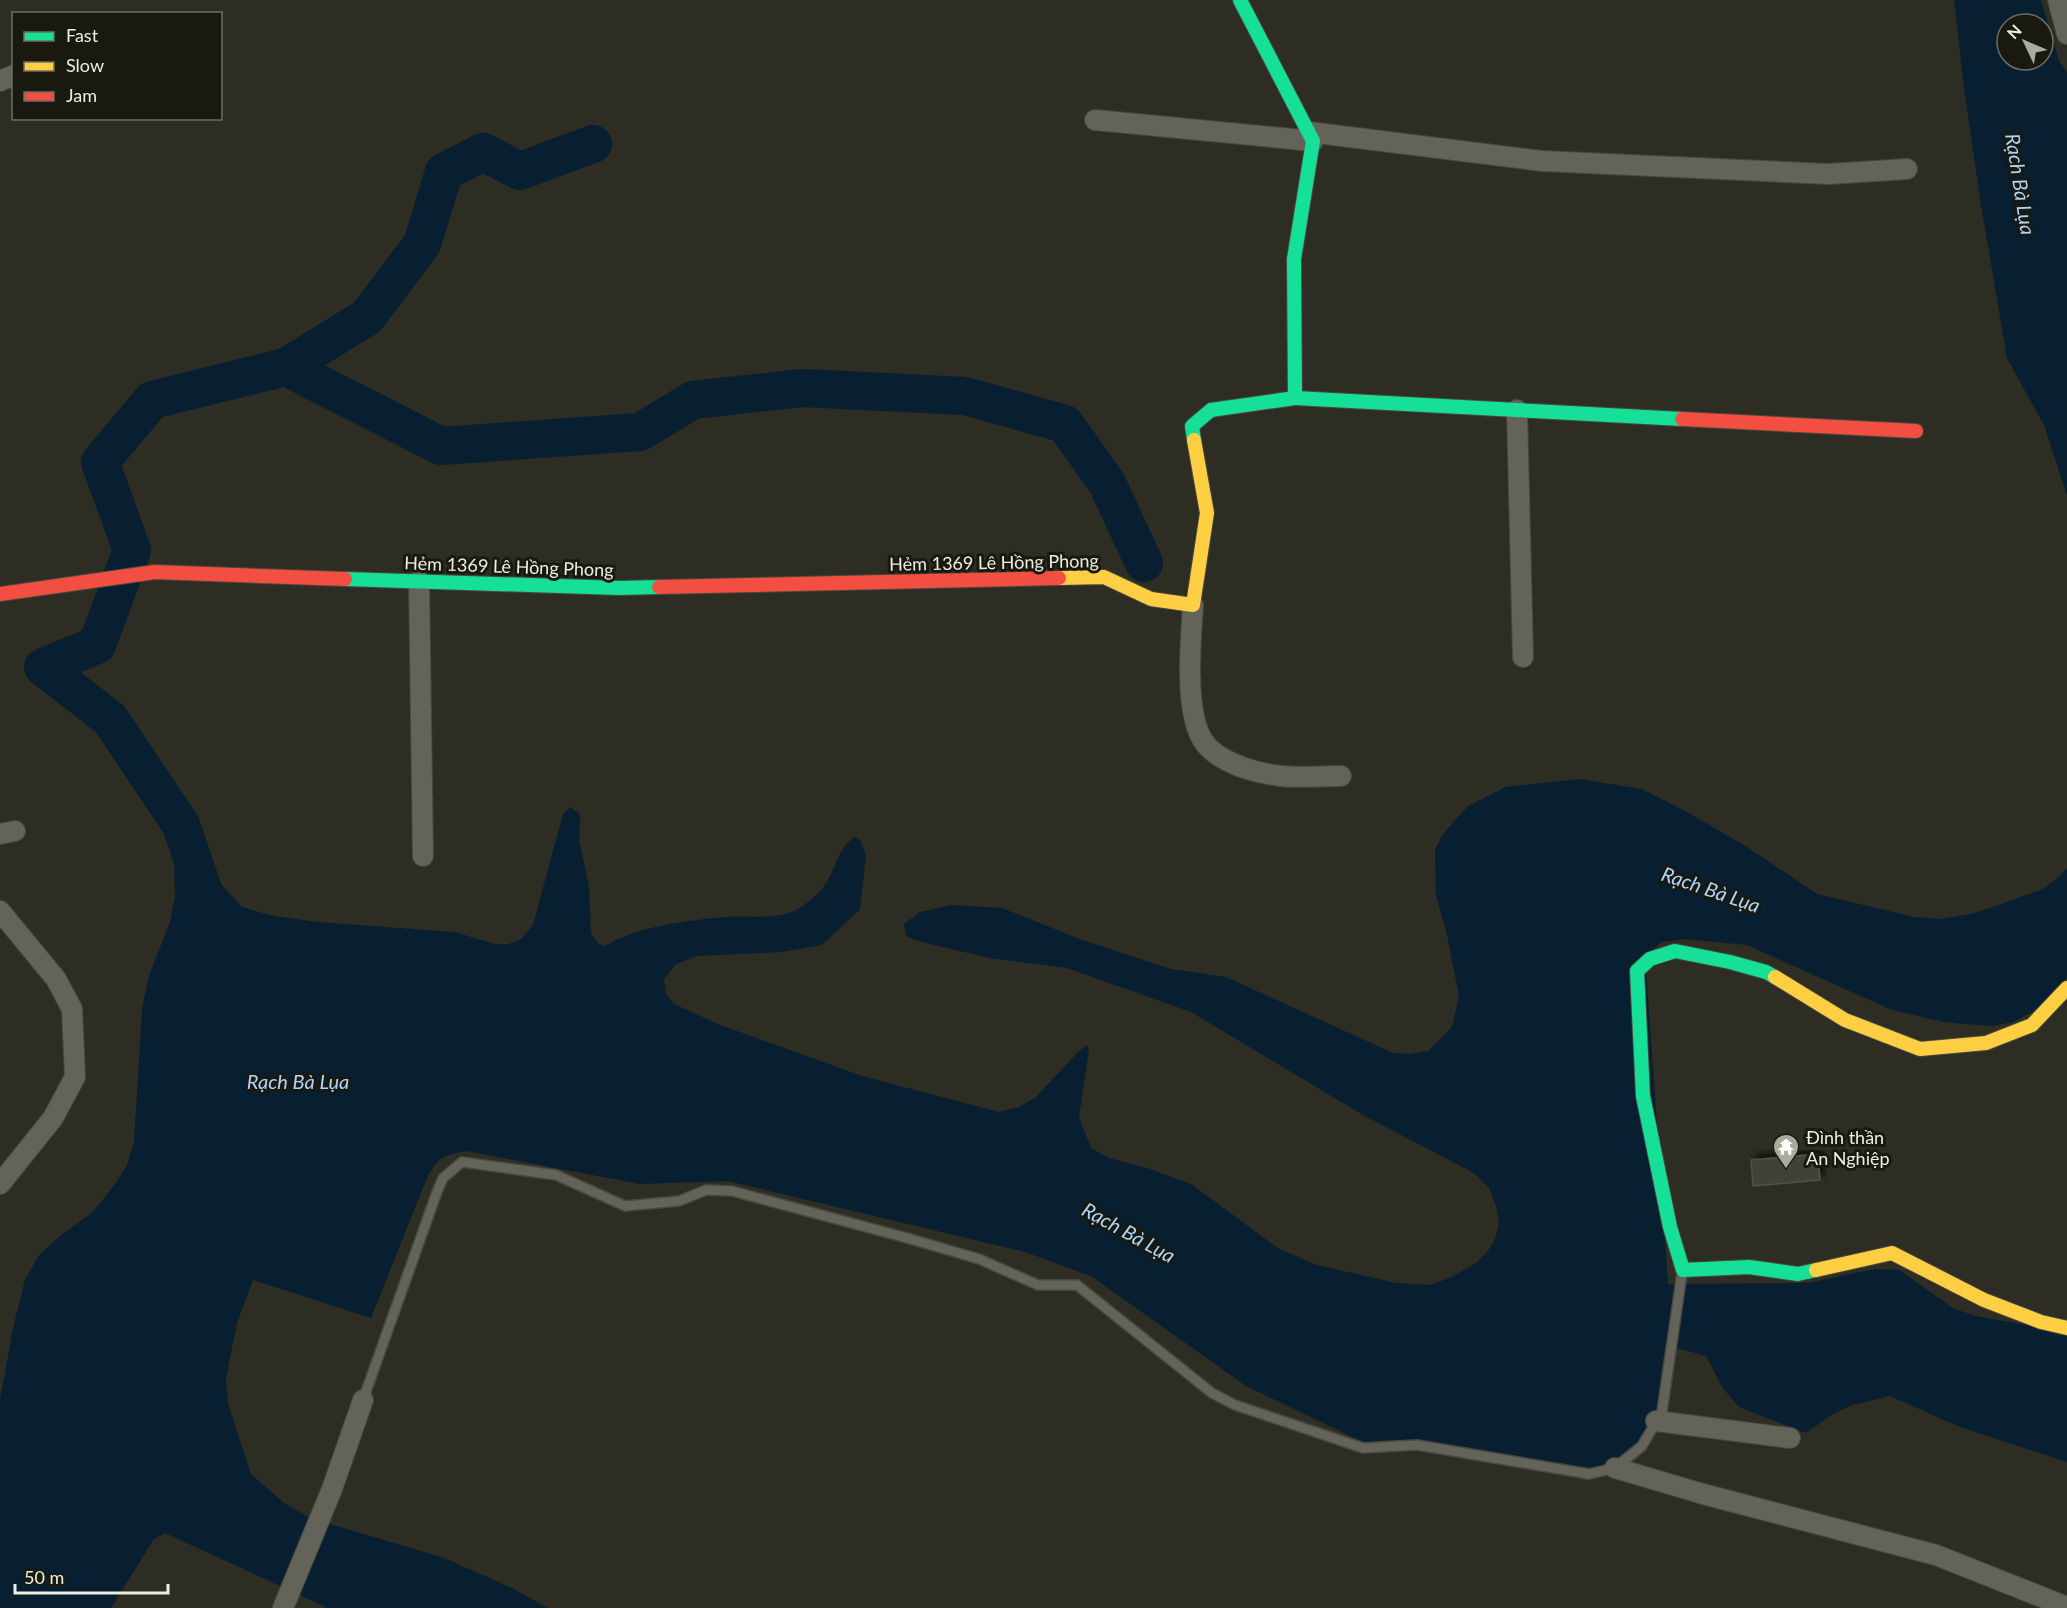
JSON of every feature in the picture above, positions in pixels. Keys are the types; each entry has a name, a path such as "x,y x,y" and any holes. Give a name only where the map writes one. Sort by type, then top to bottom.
{"street":[{"path":"1240,0 1311,136 1294,260 1295,398"},
{"path":"2058,0 2067,34"},
{"path":"1095,120 1311,136 1542,161 1829,174 1907,169"},
{"path":"1341,776 1281,776 1234,765 1208,748 1197,729 1189,663 1193,605 1207,513 1192,426 1211,410 1295,398 1916,431"},
{"path":"1517,410 1523,657"},
{"name":"Hẻm 1369 Lê Hồng Phong","path":"0,594 155,572 619,588 1104,577 1151,599 1193,605"},
{"path":"419,581 423,856"},
{"path":"0,911 56,979 72,1009 75,1066 75,1077 53,1118 0,1184"},
{"path":"2067,988 2032,1024 1986,1043 1920,1049 1845,1020 1766,972 1730,962 1675,951 1650,959 1637,971 1643,1096 1682,1275 1749,1267 1798,1274 1892,1253 1984,1300 2041,1322 2067,1328"},
{"path":"287,1600 332,1489 363,1400"},
{"path":"1659,1417 1790,1438"},
{"path":"1615,1468 1703,1494 1936,1555 2067,1607"}],"lane":[{"path":"363,1400 437,1192 443,1178 462,1162 556,1174 625,1206 679,1201 706,1190 732,1191 979,1259 1038,1285 1077,1285 1212,1393 1235,1405 1363,1448 1417,1446 1589,1474 1615,1468 1642,1446 1659,1417 1682,1275"}],"water":[{"name":"Rạch Bà Lụa","path":"1954,0 2041,0 2045,12 1995,12 1995,72 2055,72 2055,47 2059,61 2067,73 2067,495 2044,425 2007,358 1981,205"},
{"name":"Rạch Bà Lụa","path":"1579,779 1642,789 1747,847 1817,894 1914,917 1941,919 1971,914 1996,906 2043,889 2067,868 2067,978 2040,1008 2013,1022 1991,1026 1944,1022 1892,1010 1747,945 1685,939 1662,942 1645,955 1668,1284 1808,1283 1875,1269 1899,1270 1953,1308 1975,1316 2067,1332 2067,1462 1960,1427 1890,1396 1852,1405 1831,1415 1806,1433 1739,1407 1722,1387 1706,1356 1666,1345 1656,1411 1636,1448 1613,1466 1589,1472 1562,1464 1407,1441 1363,1442 1246,1386 1091,1276 1025,1252 728,1181 640,1184 466,1151 441,1159 430,1172 371,1318 253,1280 237,1323 226,1378 228,1404 251,1474 284,1503 310,1518 444,1558 510,1587 548,1608 328,1608 165,1533 154,1539 111,1608 0,1608 0,1400 13,1328 25,1280 39,1255 61,1235 92,1213 127,1165 134,1142 142,1009 149,976 170,922 175,898 174,851 180,847 191,852 242,907 269,915 317,922 454,932 495,944 509,944 521,939 533,925 563,814 570,807 580,814 579,841 589,885 591,933 598,943 605,946 618,939 662,925 724,917 782,915 791,912 803,906 821,890 830,877 844,847 855,837 861,841 866,856 860,909 822,945 782,952 697,956 675,965 664,979 666,994 674,1004 720,1025 862,1076 999,1112 1019,1107 1036,1097 1087,1045 1089,1050 1079,1117 1091,1148 1109,1158 1147,1168 1191,1184 1279,1249 1317,1265 1396,1283 1430,1285 1452,1277 1476,1263 1488,1251 1495,1239 1499,1224 1496,1206 1489,1188 1474,1173 1365,1116 1191,1012 1067,968 989,958 918,941 906,936 904,924 920,912 952,905 1002,908 1082,940 1171,969 1226,977 1393,1053 1409,1054 1428,1051 1452,1027 1459,996 1447,935 1436,895 1435,850 1443,834 1468,806 1506,787"}],"building":[{"name":"Đình thần An Nghiệp","path":"1818,1154 1820,1180 1753,1186 1751,1160"}],"waterway":[{"path":"207,901 181,825 110,719 43,667 97,645 132,550 100,462 152,400 286,367 367,317 422,244 444,172 483,152 520,171 593,144"},
{"path":"286,367 441,446 640,432 693,400 802,388 965,396 1065,424 1107,483 1144,563"}],"traffic: fast":[{"path":"1194,440 1192,426 1211,410 1295,398 1294,259 1313,141 1240,0"},
{"path":"1295,398 1682,419"},
{"path":"345,579 619,588 659,587"},
{"path":"1775,977 1766,972 1730,962 1675,951 1650,959 1637,971 1643,1096 1670,1227 1683,1270 1749,1267 1798,1274 1816,1270"}],"traffic: slow":[{"path":"1059,578 1104,577 1151,599 1193,605 1207,513 1194,440"},
{"path":"1775,977 1845,1020 1920,1049 1986,1043 2032,1025 2067,988"},
{"path":"1816,1270 1892,1253 1984,1300 2041,1322 2067,1328"}],"traffic: jam":[{"path":"1682,419 1916,431"},
{"path":"0,594 155,572 345,579"},
{"path":"659,587 1059,578"}],"place":[{"name":"Đình thần An Nghiệp","path":"1786,1170"}]}
